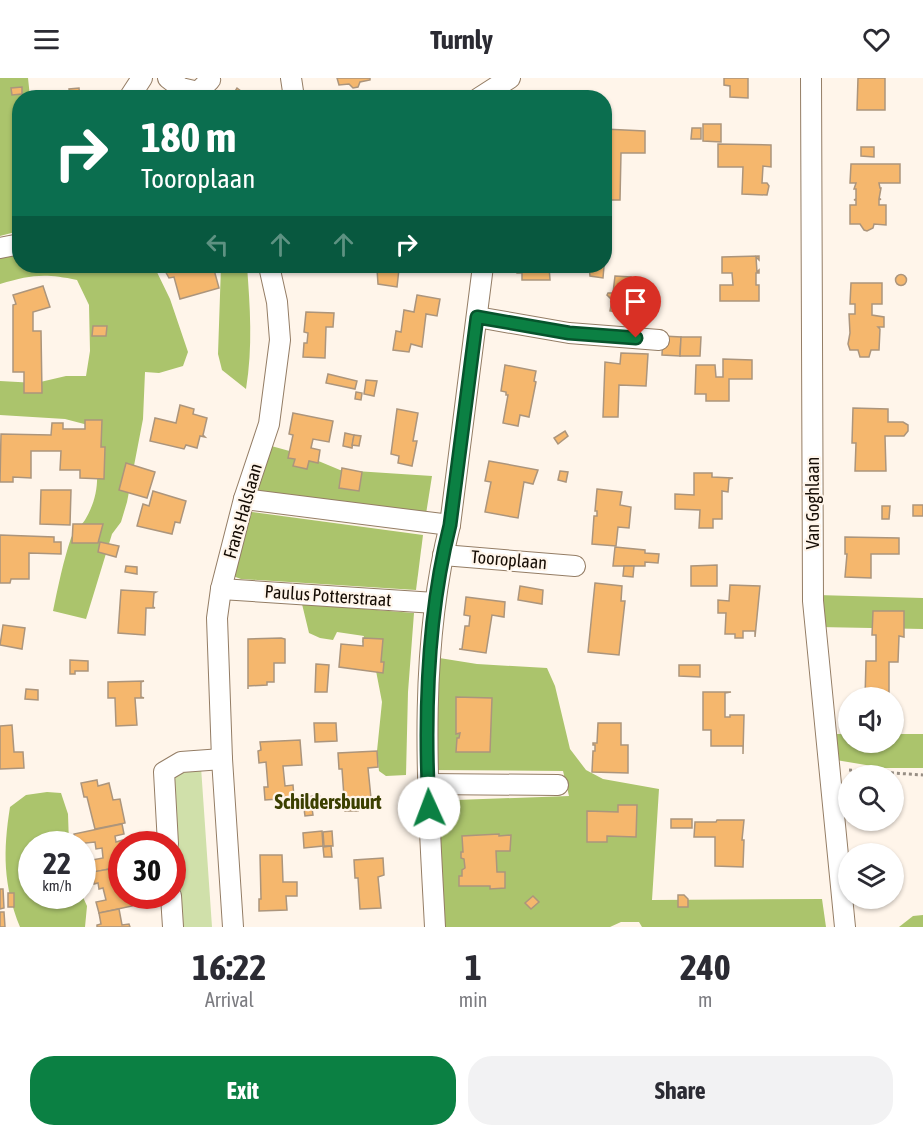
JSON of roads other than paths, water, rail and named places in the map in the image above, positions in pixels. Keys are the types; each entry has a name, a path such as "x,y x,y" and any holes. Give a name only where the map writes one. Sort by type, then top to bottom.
{"street":[{"path":"168,78 182,88 190,90"},
{"path":"200,90 210,80 209,78"},
{"path":"491,90 510,78"},
{"name":"Van Goghlaan","path":"811,78 813,602 845,927"},
{"name":"Frans Halslaan","path":"233,927 222,759 217,618 244,499 268,424 279,340 277,302 271,273"},
{"name":"Tooroplaan","path":"435,927 427,784 427,714 435,603 442,555 450,525 482,273"},
{"path":"477,317 569,333 659,340"},
{"path":"244,499 450,525"},
{"name":"Tooroplaan","path":"442,555 575,566"},
{"name":"Paulus Potterstraat","path":"222,589 435,603"},
{"path":"167,831 164,772 181,762 222,759"},
{"path":"427,784 558,785"},
{"path":"171,909 172,927"}],"district":[{"name":"Schildersbuurt","path":"328,802"}]}
